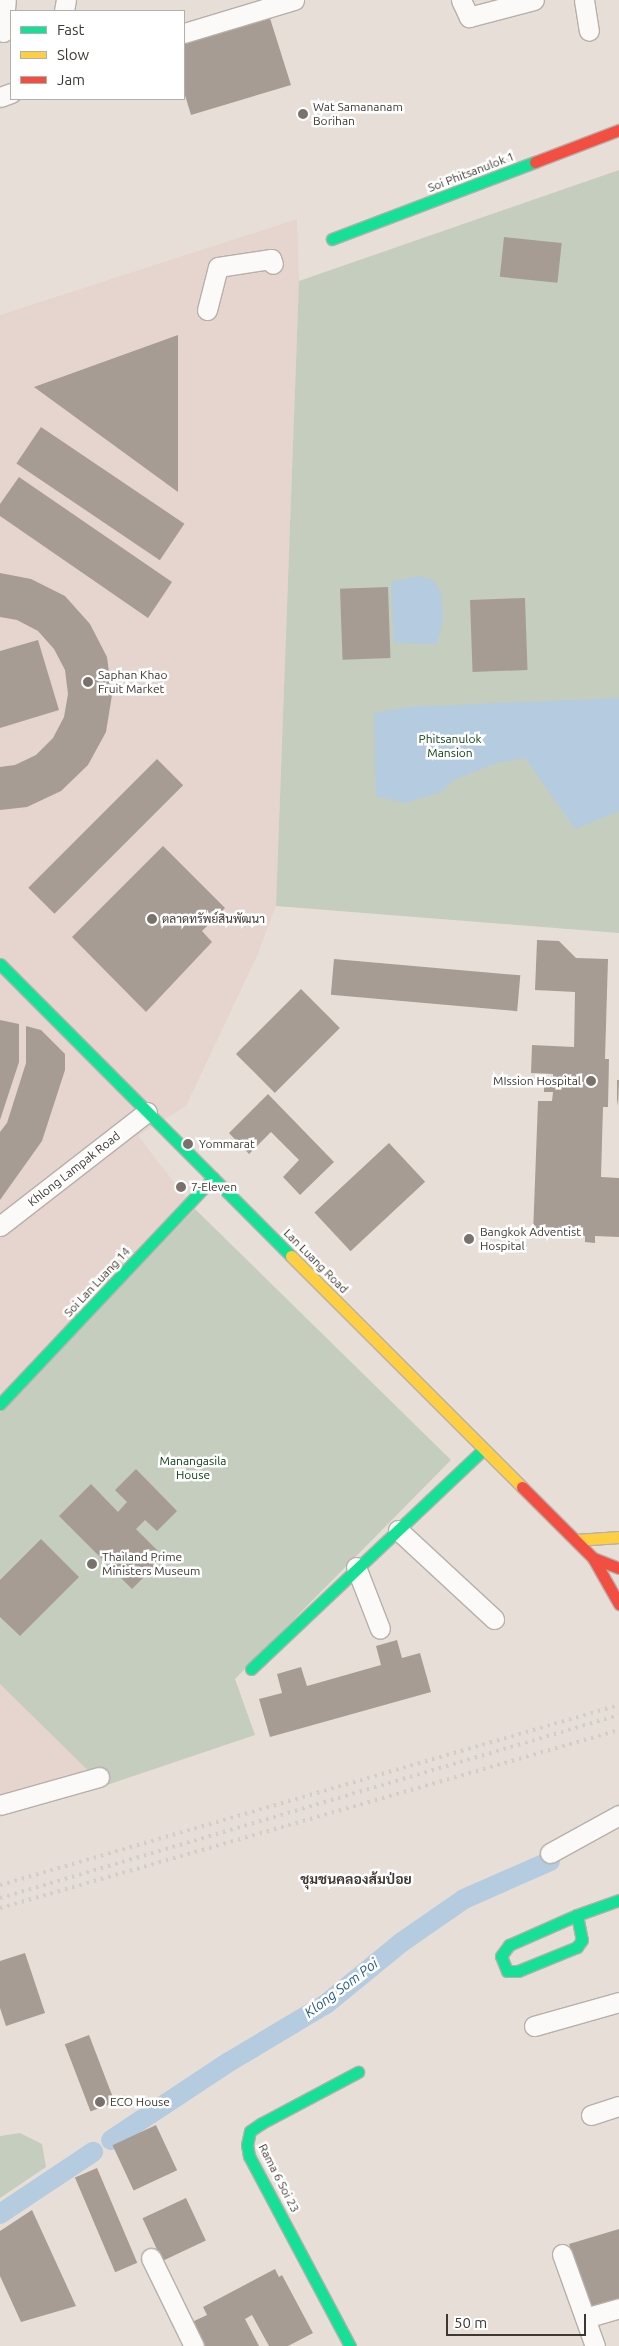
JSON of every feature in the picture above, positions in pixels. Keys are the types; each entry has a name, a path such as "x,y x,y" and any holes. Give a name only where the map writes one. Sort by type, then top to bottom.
{"street":[{"path":"3,32 6,0"},
{"path":"185,33 294,0"},
{"path":"465,8 532,0"},
{"path":"584,0 589,31"},
{"name":"Soi Phitsanulok 1","path":"332,239 619,130"},
{"path":"207,310 218,267 271,259 274,264"},
{"name":"Lan Luang Road","path":"0,964 593,1558 619,1568"},
{"name":"Khlong Lampak Road","path":"0,1226 147,1112"},
{"name":"Soi Lan Luang 14","path":"0,1404 213,1178"},
{"path":"251,1669 356,1567 484,1449"},
{"path":"398,1530 494,1620"},
{"path":"576,1540 619,1537"},
{"path":"593,1558 606,1576 619,1604"},
{"path":"356,1567 380,1628"},
{"path":"0,1805 99,1777"},
{"path":"550,1853 619,1815"},
{"path":"577,1915 582,1940 577,1947 518,1970 507,1971 501,1956 509,1945 577,1915 619,1900"},
{"path":"534,2026 619,2002"},
{"name":"Rama 6 Soi 23","path":"350,2346 250,2156 247,2145 250,2131 262,2123 358,2072"},
{"path":"590,2115 619,2106"},
{"path":"562,2254 595,2346"},
{"path":"151,2258 194,2346"},
{"path":"586,2318 619,2308"}],"shaded area":[{"path":"297,219 299,281 276,906 257,956 186,1106 138,1136 195,1209 0,1412 0,315"},
{"path":"0,1681 99,1777 0,1815"}],"green space":[{"name":"Phitsanulok Mansion","path":"619,170 619,933 276,906 299,281"},
{"name":"Manangasila House","path":"195,1209 451,1460 235,1679 255,1735 104,1786 0,1684 0,1412"},
{"path":"20,2133 42,2144 46,2167 0,2198 0,2136"}],"water":[{"path":"419,576 434,581 441,593 443,617 437,644 394,643 391,582"},
{"path":"619,698 619,811 575,829 525,758 497,763 456,779 440,792 405,803 376,796 374,713 408,707"}],"building":[{"path":"269,15 291,85 191,115 185,95 185,40"},
{"path":"504,237 562,243 558,283 500,277"},
{"path":"178,335 178,492 34,387"},
{"path":"41,427 184,524 160,560 16,463"},
{"path":"19,477 172,582 148,618 0,516 0,504"},
{"name":"Saphan Khao Fruit Market","path":"0,573 31,579 65,596 90,624 107,657 112,695 106,732 88,765 61,791 27,807 0,810 0,767 15,765 36,755 53,738 64,717 68,694 65,670 54,649 38,631 17,620 0,617"},
{"path":"388,587 390,658 343,660 340,589"},
{"path":"525,598 528,670 473,672 470,600"},
{"path":"38,640 59,710 0,728 0,651"},
{"path":"157,759 183,785 54,914 28,888"},
{"name":"ตลาดทรัพย์สินพัฒนา","path":"163,846 225,908 202,931 212,942 146,1012 72,937"},
{"name":"MIssion Hospital","path":"537,940 559,941 576,958 608,959 605,1059 609,1059 608,1107 603,1107 601,1177 619,1178 619,1237 595,1236 595,1243 585,1242 585,1236 533,1234 538,1101 552,1101 553,1092 544,1092 544,1082 553,1082 553,1074 531,1073 532,1045 574,1047 575,992 535,990"},
{"path":"334,959 520,975 517,1011 331,995"},
{"path":"301,989 340,1028 275,1093 236,1054"},
{"path":"0,1020 19,1024 19,1062 0,1120"},
{"path":"26,1026 41,1030 65,1054 65,1070 42,1141 0,1200 0,1132 7,1123 26,1063"},
{"path":"617,1080 619,1080 618,1106 617,1099"},
{"path":"268,1094 334,1162 300,1195 283,1177 299,1160 271,1132 249,1154 229,1133"},
{"path":"389,1143 425,1182 351,1251 314,1213"},
{"path":"136,1469 177,1511 157,1531 145,1520 136,1529 164,1557 132,1589 59,1516 91,1484 118,1512 127,1502 115,1490"},
{"path":"41,1539 79,1577 20,1636 0,1617 0,1580"},
{"path":"397,1640 402,1658 420,1653 431,1692 270,1737 259,1699 282,1693 277,1674 301,1667 307,1686 381,1665 376,1646"},
{"path":"25,1953 45,2013 6,2026 0,2008 0,1961"},
{"path":"89,2035 115,2102 91,2112 65,2044"},
{"path":"156,2125 177,2170 134,2191 112,2145"},
{"path":"97,2168 137,2263 115,2272 75,2177"},
{"path":"186,2198 206,2241 162,2261 142,2218"},
{"path":"32,2210 76,2306 21,2322 0,2276 0,2231"},
{"path":"619,2229 619,2300 589,2309 569,2244"},
{"path":"275,2269 279,2277 282,2275 313,2333 288,2346 269,2346 252,2315 245,2319 259,2346 205,2346 192,2322 207,2315 203,2307"}],"waterway":[{"name":"Klong Som Poi","path":"111,2140 229,2062 326,2004 402,1942 464,1899 550,1861"},
{"name":"Klong Som Poi","path":"0,2214 93,2152"}],"railway":[{"path":"0,1885 619,1705"},
{"path":"0,1898 619,1715"},
{"path":"0,1908 619,1730"}],"traffic: fast":[{"path":"332,239 535,162"},
{"path":"0,964 291,1256"},
{"path":"0,1404 213,1178"},
{"path":"251,1669 484,1449"},
{"path":"577,1915 582,1940 577,1947 518,1971 507,1971 501,1956 509,1945 577,1915 619,1900"},
{"path":"350,2346 249,2156 247,2145 250,2131 262,2123 358,2072"}],"traffic: slow":[{"path":"291,1256 522,1487"},
{"path":"576,1540 619,1537"}],"traffic: jam":[{"path":"535,162 619,130"},
{"path":"522,1487 593,1558 619,1568"},
{"path":"593,1558 619,1604"}],"place":[{"name":"Wat Samananam Borihan","path":"303,114"},
{"name":"Saphan Khao Fruit Market","path":"88,682"},
{"name":"ตลาดทรัพย์สินพัฒนา","path":"152,919"},
{"name":"MIssion Hospital","path":"591,1081"},
{"name":"Yommarat","path":"188,1144"},
{"name":"7-Eleven","path":"181,1187"},
{"name":"Bangkok Adventist Hospital","path":"469,1239"},
{"name":"Thailand Prime Ministers Museum","path":"92,1564"},
{"name":"ECO House","path":"100,2102"}],"district":[{"name":"ชุมชนคลองส้มป่อย","path":"356,1879"}]}
